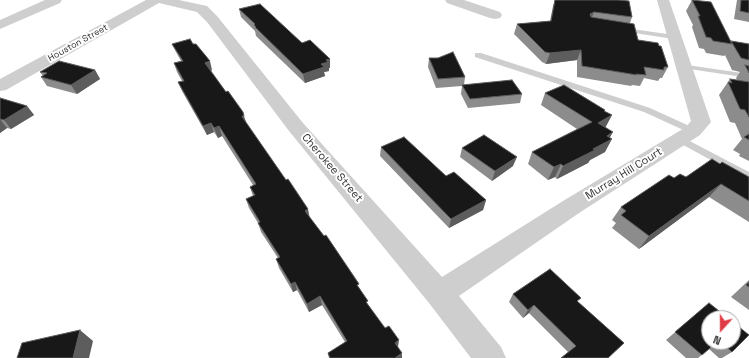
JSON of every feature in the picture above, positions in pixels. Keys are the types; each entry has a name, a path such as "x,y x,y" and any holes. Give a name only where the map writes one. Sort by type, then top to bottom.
{"street":[{"path":"0,25 56,0"},
{"name":"Houston Street","path":"0,86 156,0"},
{"name":"Cherokee Street","path":"162,0 202,9 296,127 439,294 490,358"},
{"path":"451,0 495,15"},
{"path":"663,0 701,122 687,135"},
{"name":"Murray Hill Court","path":"439,294 571,207 687,135"}],"lane":[{"path":"612,28 674,37"},
{"path":"478,55 647,110 749,177"},
{"path":"683,66 749,76"}],"building":[{"path":"555,0 629,1 632,17 594,12 590,14 591,17 634,24 638,40 658,43 659,46 661,46 668,67 664,67 664,70 644,67 646,75 636,74 637,75 582,66 581,50 550,53 545,52 517,24 551,21"},
{"path":"692,0 711,2 732,44 713,41 711,38 706,37 698,16 700,16"},
{"path":"741,0 749,0 749,13 740,11"},
{"path":"260,4 302,43 310,40 330,59 326,60 328,62 321,64 324,67 303,74 255,27 255,24 239,9"},
{"path":"190,39 210,61 205,63 243,112 243,118 308,209 305,211 324,236 326,235 359,284 357,285 368,301 366,302 385,328 389,326 399,340 395,343 402,353 395,358 330,358 328,353 347,341 320,296 307,304 295,282 291,284 276,259 280,257 258,223 260,222 246,199 255,195 250,187 256,184 219,126 214,128 211,123 203,126 178,82 184,81 174,63 183,61 172,44"},
{"path":"731,41 749,44 749,60 741,58"},
{"path":"453,52 465,77 438,79 429,58 438,58"},
{"path":"59,61 95,70 71,85 41,77 47,73 40,72"},
{"path":"745,65 749,66 749,73"},
{"path":"730,79 749,82 749,117 745,110 740,109 728,82 732,83"},
{"path":"512,80 522,94 470,99 462,85"},
{"path":"564,85 612,115 598,123 613,132 607,136 612,139 593,149 595,150 563,166 561,164 554,167 532,152 592,122 545,93"},
{"path":"0,98 27,106 4,120 0,119"},
{"path":"749,134 749,140 744,137"},
{"path":"484,135 517,157 495,171 462,148"},
{"path":"404,137 446,176 454,172 486,200 451,219 381,147"},
{"path":"712,159 720,164 722,162 749,177 749,201 721,184 649,236 621,215 626,211 621,207 669,175 674,178 680,174 686,177"},
{"path":"550,269 581,298 577,301 624,343 608,358 561,358 576,346 534,305 528,310 513,294"},
{"path":"709,303 718,310 701,310 701,350 708,350 702,355 675,332"},
{"path":"741,328 749,335 741,343"},
{"path":"80,330 73,358 17,358 22,343"}]}
